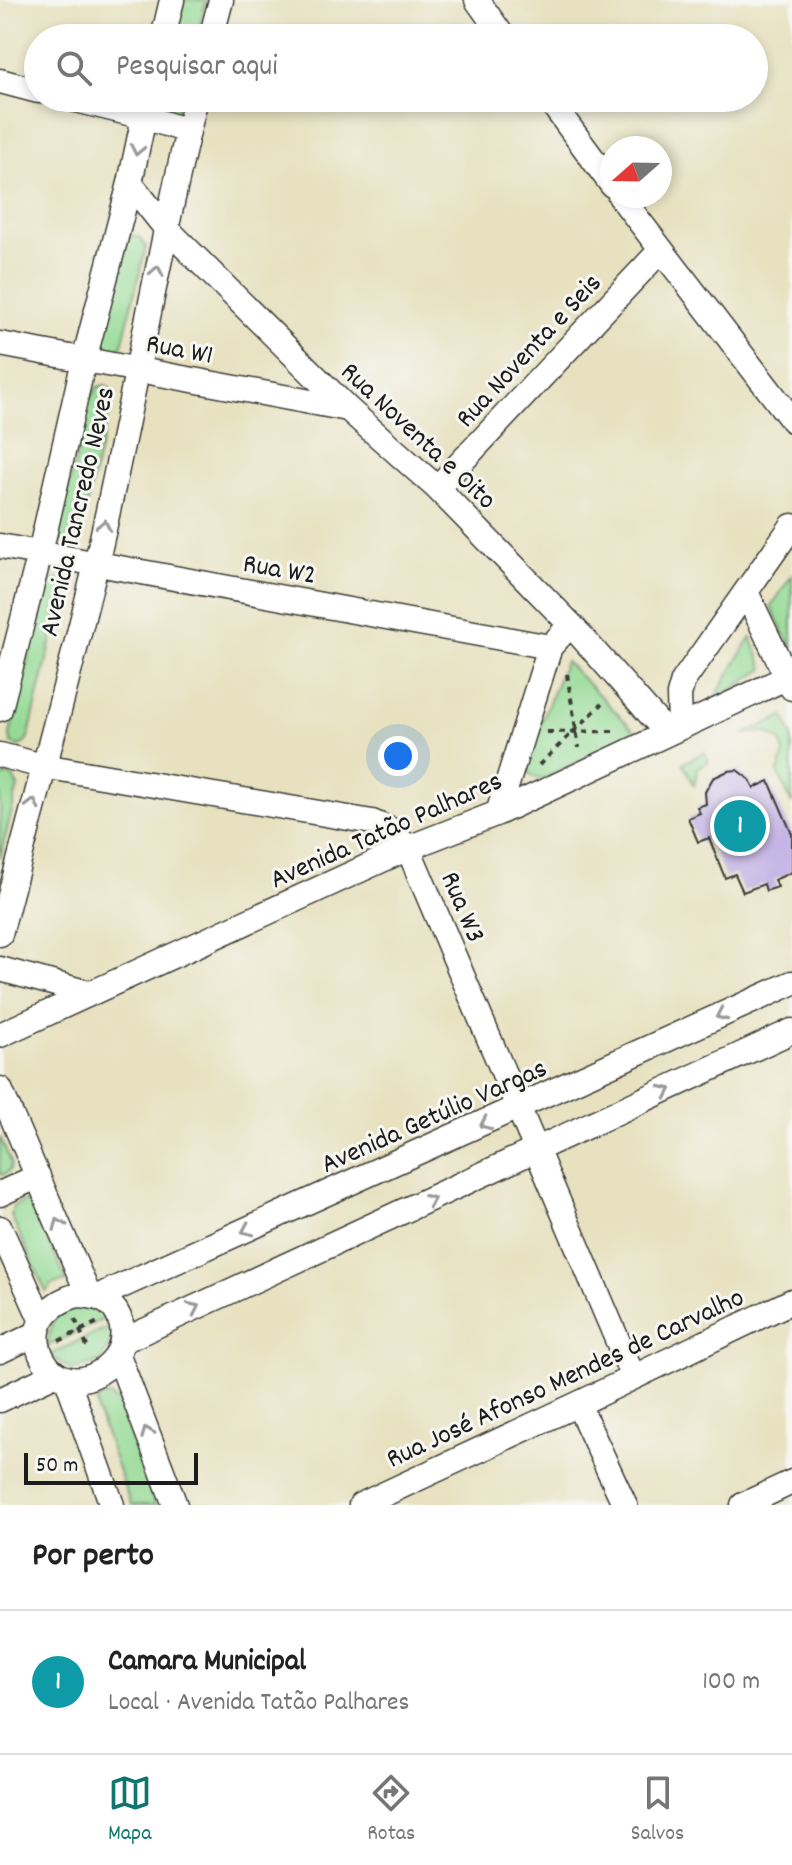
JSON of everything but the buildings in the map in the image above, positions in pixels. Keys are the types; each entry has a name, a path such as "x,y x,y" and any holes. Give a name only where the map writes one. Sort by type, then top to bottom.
{"street":[{"path":"166,24 172,0"},
{"path":"215,24 221,0"},
{"path":"477,0 494,24"},
{"path":"0,81 24,87"},
{"name":"Avenida Tancredo Neves","path":"0,709 145,112"},
{"path":"155,112 188,131"},
{"name":"Avenida Tancredo Neves","path":"0,934 96,564 165,227 193,112"},
{"path":"558,112 600,169"},
{"name":"Rua Noventa e Oito","path":"130,183 165,227 348,409 437,488 673,729"},
{"path":"629,208 792,420"},
{"name":"Rua Noventa e Seis","path":"437,488 660,251"},
{"name":"Rua W1","path":"0,344 348,409"},
{"path":"673,729 683,681 792,526"},
{"name":"Rua W2","path":"0,546 550,647"},
{"path":"746,592 790,680"},
{"path":"498,813 550,647 572,626"},
{"name":"Avenida Tatão Palhares","path":"0,1035 408,848 498,813 673,729 790,680"},
{"name":"Rua W3","path":"0,755 43,766 372,822 391,830 408,848 633,1377"},
{"path":"0,969 89,993"},
{"name":"Avenida Getúlio Vargas","path":"39,1335 47,1310 84,1297 520,1108 792,983"},
{"path":"0,1400 61,1377 77,1380 99,1374 120,1348 792,1031"},
{"path":"0,1089 38,1176 84,1297 111,1305 117,1313 122,1329 120,1348 175,1505"},
{"path":"0,1194 38,1176"},
{"path":"0,1228 39,1335 61,1377 112,1505"},
{"name":"Rua José Afonso Mendes de Carvalho","path":"361,1505 792,1301"},
{"path":"0,1351 39,1335"},
{"path":"578,1404 625,1505"},
{"path":"743,1505 792,1482"}],"path":[{"path":"566,667 580,754"},
{"path":"532,772 602,704"},
{"path":"541,732 616,731"},
{"path":"84,1297 80,1331 99,1374"},
{"path":"39,1335 80,1331 117,1313"}],"green space":[{"path":"184,0 206,0 200,24 178,24"},
{"path":"161,112 177,112 172,116"},
{"path":"128,237 141,238 146,247 122,345 115,352 109,352 101,343"},
{"path":"105,385 111,389 112,399 79,537 66,544 58,537 58,531 91,397 97,387"},
{"path":"792,575 792,650 771,607"},
{"path":"58,579 64,589 29,735 24,743 17,746 11,743 10,734 43,598 48,583"},
{"path":"751,637 764,669 713,701"},
{"path":"565,661 637,733 542,779 536,778 528,772 526,761"},
{"path":"784,716 792,736 792,804 778,772 784,755 781,741 766,732 744,734"},
{"path":"705,752 709,761 698,768 694,785 683,763"},
{"path":"8,775 18,786 0,858 0,778"},
{"path":"0,1137 11,1162 10,1170 4,1175 0,1174"},
{"path":"25,1201 32,1206 67,1281 53,1284 46,1292 11,1216 13,1207"},
{"path":"91,1303 110,1316 46,1347 55,1315"},
{"path":"113,1325 114,1336 100,1362 72,1370 49,1355"},
{"path":"110,1396 118,1402 155,1505 131,1505 97,1411 97,1402"}],"place":[{"name":"Camara Municipal","path":"740,826"}]}
